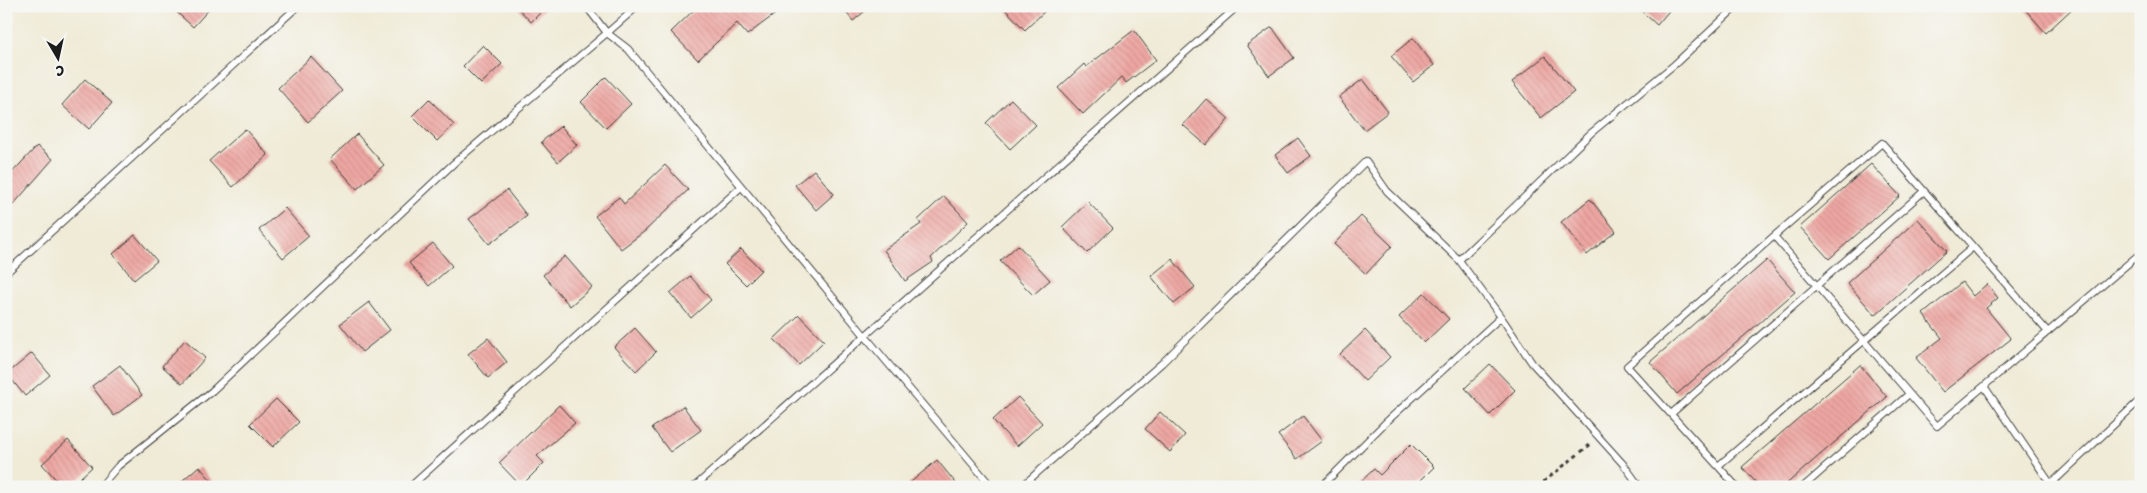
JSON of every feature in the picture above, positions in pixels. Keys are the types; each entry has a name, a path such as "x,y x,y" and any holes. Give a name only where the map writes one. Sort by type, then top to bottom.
{"lane":[{"path":"6,273 298,6"},
{"path":"586,6 607,33 628,49 992,487"},
{"path":"100,487 118,466 212,391 454,163 638,6"},
{"path":"694,487 1238,6"},
{"path":"1459,260 1591,133 1675,64 1737,6"},
{"path":"1737,487 1627,366 1882,143 2048,332"},
{"path":"1021,487 1162,362 1366,161 1387,190 1459,260 1501,317 1532,364 1624,465 1640,487"},
{"path":"410,487 741,187"},
{"path":"1672,414 1924,191"},
{"path":"1774,236 1937,426 2136,257"},
{"path":"1718,466 1973,247"},
{"path":"1321,487 1384,424 1501,317"},
{"path":"1984,386 2052,485 2141,399"},
{"path":"1803,487 1909,394"}],"path":[{"path":"1537,487 1599,437"}],"building":[{"path":"170,6 212,6 193,27"},
{"path":"516,6 547,6 531,22"},
{"path":"698,6 786,6 747,35 737,23 698,60 671,32"},
{"path":"841,6 871,6 853,21"},
{"path":"1002,6 1050,6 1025,30"},
{"path":"1636,6 1673,6 1657,25"},
{"path":"2022,6 2075,6 2046,33"},
{"path":"1272,27 1294,58 1269,76 1247,45"},
{"path":"1134,30 1156,60 1126,83 1122,77 1083,114 1058,88 1084,64 1086,67"},
{"path":"1413,38 1434,65 1413,82 1391,56"},
{"path":"483,45 502,64 481,84 463,66"},
{"path":"1545,56 1574,92 1541,118 1512,82"},
{"path":"311,57 342,91 308,122 278,88"},
{"path":"606,77 631,104 606,128 581,102"},
{"path":"85,79 112,103 89,129 62,105"},
{"path":"1363,79 1388,112 1364,130 1339,97"},
{"path":"429,99 454,125 437,141 412,116"},
{"path":"1011,99 1036,125 1010,149 986,123"},
{"path":"1206,99 1229,119 1206,145 1183,125"},
{"path":"561,126 577,145 558,162 541,142"},
{"path":"245,129 268,155 233,187 209,161"},
{"path":"357,134 384,165 357,189 330,159"},
{"path":"1298,138 1311,156 1288,173 1275,155"},
{"path":"37,146 53,159 13,205 6,199 6,179"},
{"path":"1871,164 1900,196 1829,259 1800,227"},
{"path":"665,165 688,190 645,231 621,249 595,216 619,197 624,204"},
{"path":"814,170 834,194 816,210 795,185"},
{"path":"507,190 527,216 489,244 469,219"},
{"path":"944,196 968,222 931,258 933,262 905,281 884,250 921,224 918,220"},
{"path":"1590,199 1616,231 1587,255 1561,222"},
{"path":"1088,202 1113,228 1087,253 1062,227"},
{"path":"285,208 309,236 283,258 259,230"},
{"path":"1361,216 1392,246 1366,274 1334,244"},
{"path":"1918,219 1947,251 1875,315 1847,283"},
{"path":"135,235 157,261 134,280 113,254"},
{"path":"433,243 452,266 429,286 409,263"},
{"path":"1018,245 1050,280 1033,295 1000,261"},
{"path":"741,249 761,270 746,285 725,264"},
{"path":"565,256 592,287 570,306 543,275"},
{"path":"1172,259 1195,287 1174,304 1151,276"},
{"path":"1767,260 1795,292 1677,394 1650,362"},
{"path":"690,276 711,300 691,318 670,293"},
{"path":"1962,282 1973,296 1987,284 1998,298 1986,308 2011,339 1943,392 1916,358 1942,338 1923,314"},
{"path":"1424,293 1449,319 1424,343 1399,317"},
{"path":"369,302 390,330 362,352 340,324"},
{"path":"799,315 824,341 799,365 774,339"},
{"path":"635,328 656,352 636,371 614,347"},
{"path":"1365,330 1390,357 1365,381 1340,354"},
{"path":"488,338 507,362 488,378 468,354"},
{"path":"185,340 205,358 182,384 162,366"},
{"path":"32,353 50,375 25,396 7,374"},
{"path":"1490,364 1515,390 1490,415 1465,388"},
{"path":"120,365 142,395 114,416 92,386"},
{"path":"1860,365 1887,397 1783,487 1760,487 1742,467"},
{"path":"1018,397 1042,423 1017,446 993,420"},
{"path":"276,399 299,422 273,447 250,424"},
{"path":"559,405 575,423 537,456 544,463 521,486 499,463"},
{"path":"683,406 701,430 670,452 652,428"},
{"path":"1160,412 1185,435 1170,452 1145,429"},
{"path":"1303,416 1322,441 1297,459 1278,435"},
{"path":"68,440 92,467 70,487 63,487 42,464"},
{"path":"1411,444 1434,467 1414,487 1355,487 1374,469 1380,475"},
{"path":"937,460 959,487 905,487"},
{"path":"199,466 217,487 175,487"}]}
